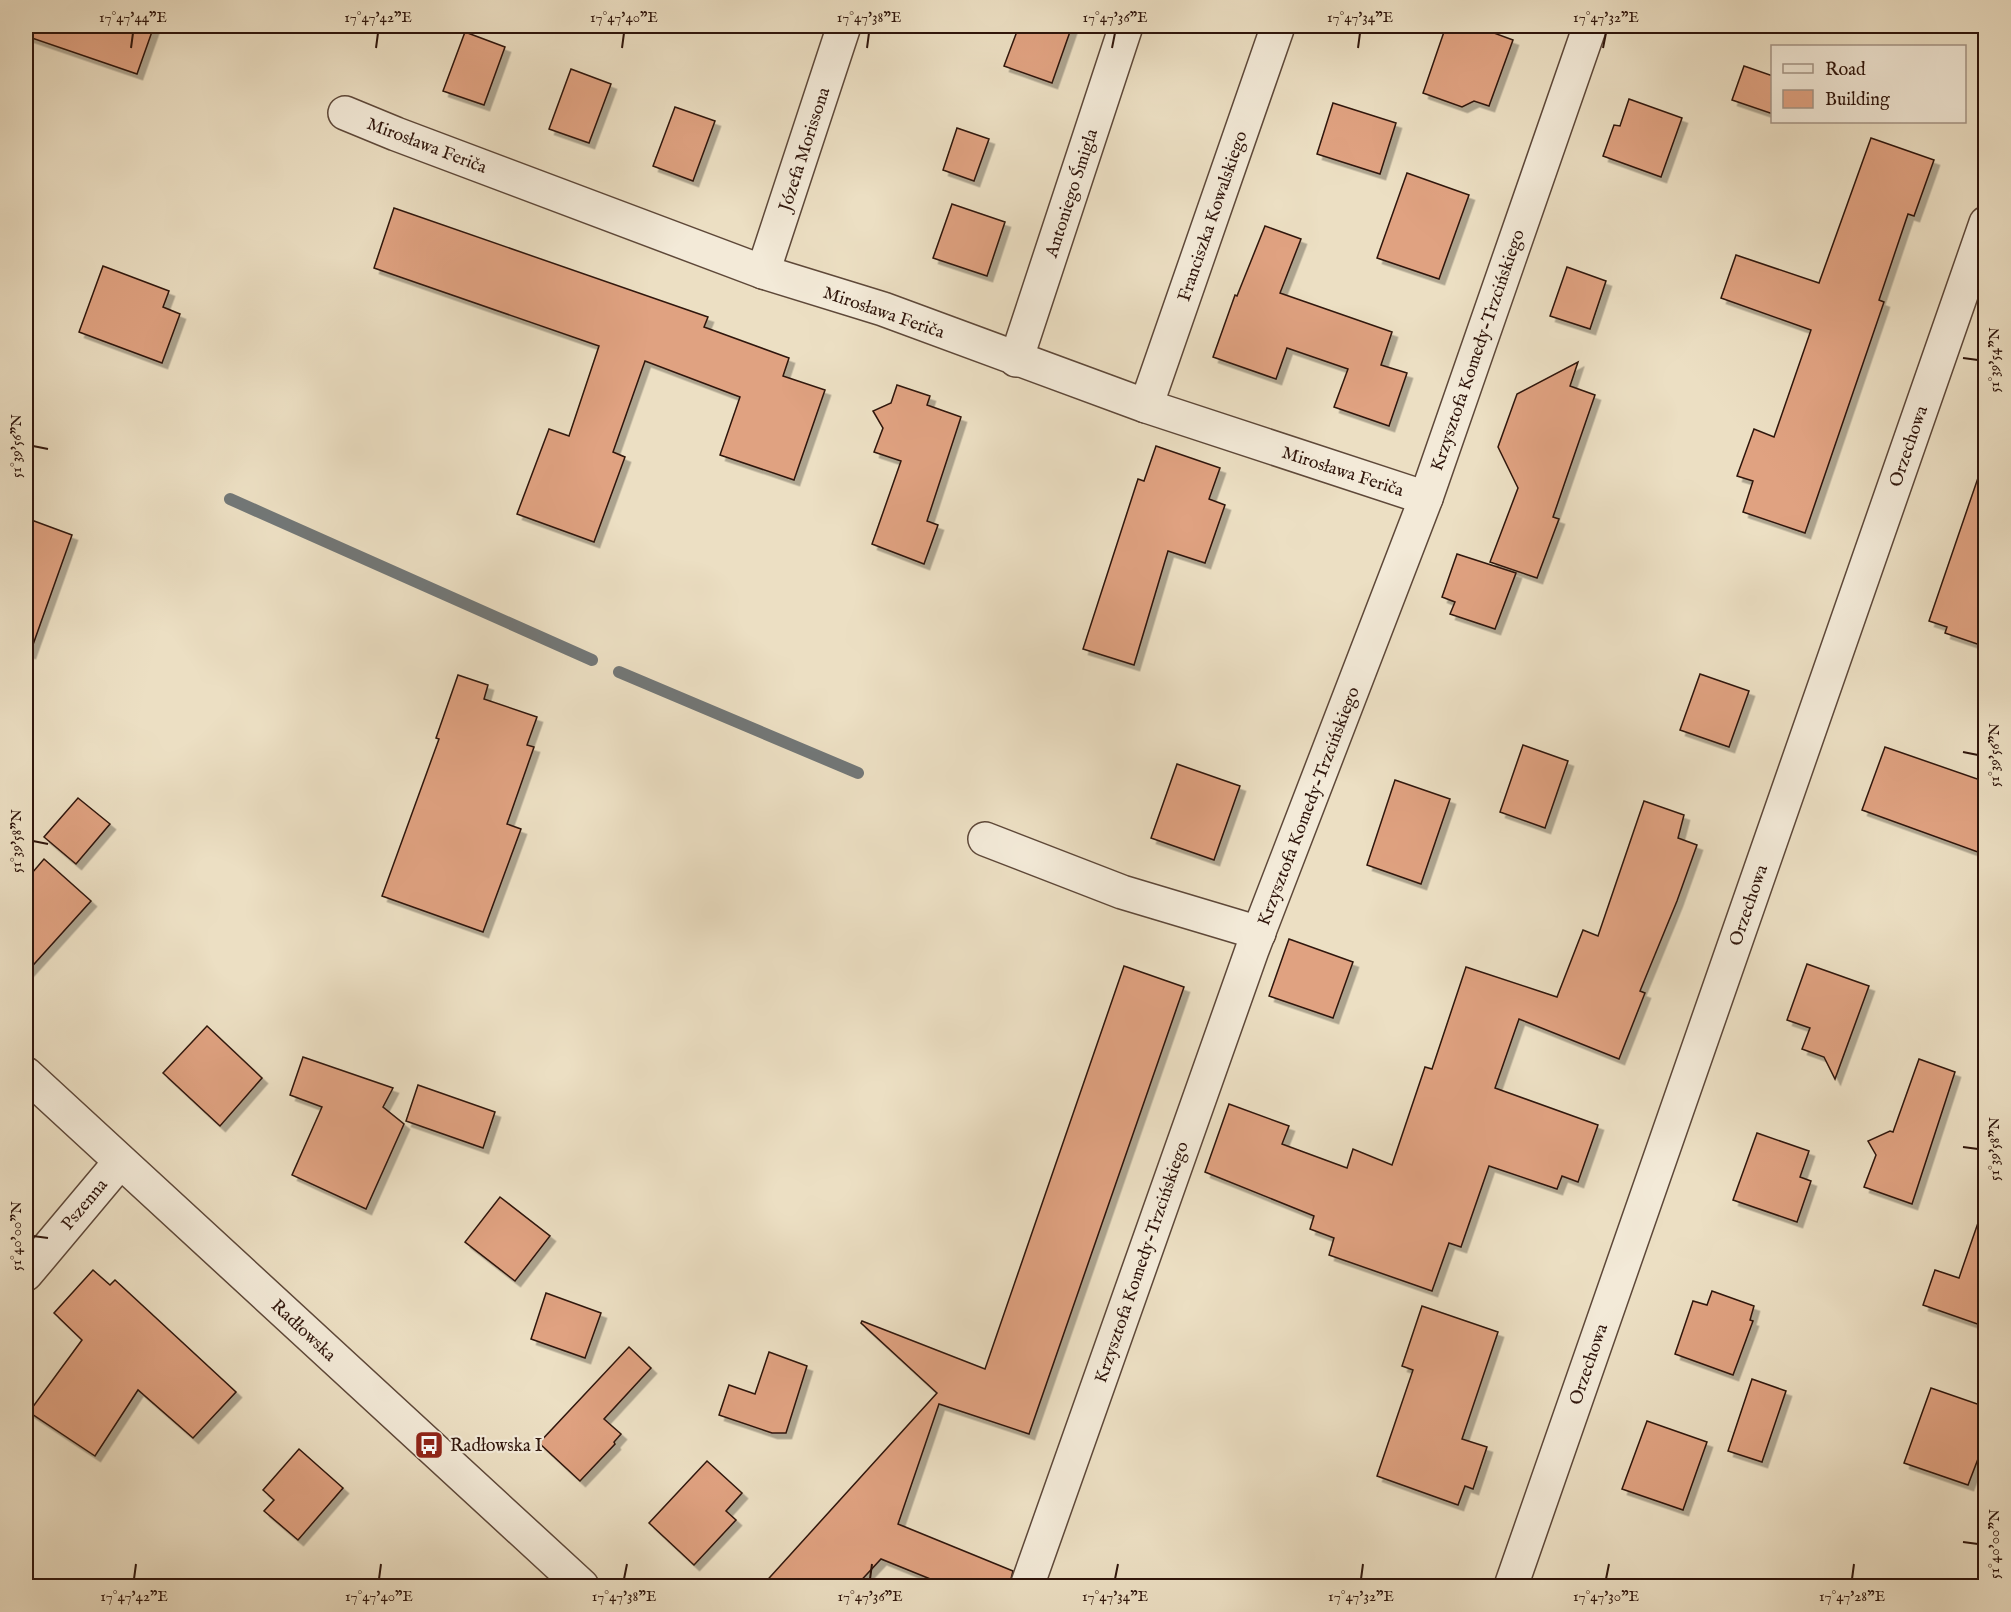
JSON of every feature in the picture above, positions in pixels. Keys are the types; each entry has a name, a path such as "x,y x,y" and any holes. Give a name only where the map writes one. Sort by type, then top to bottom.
{"street":[{"name":"Józefa Morissona","path":"763,272 844,26"},
{"name":"Antoniego Śmigla","path":"1016,360 1126,26"},
{"name":"Franciszka Kowalskiego","path":"1146,406 1278,26"},
{"name":"Krzysztofa Komedy-Trzcińskiego","path":"1027,1587 1259,933 1426,498 1590,26"},
{"name":"Mirosława Feriča","path":"345,113 763,272 882,309 1146,406 1426,498"},
{"name":"Orzechowa","path":"1510,1587 1986,223"},
{"path":"985,839 1122,892 1259,933"},
{"name":"Radłowska","path":"26,1074 581,1586"},
{"name":"Pszenna","path":"26,1274 120,1162"}],"building":[{"path":"26,26 154,26 137,74 26,36"},
{"path":"1019,26 1072,26 1052,83 1004,66"},
{"path":"1446,26 1488,26 1491,32 1513,40 1489,106 1474,101 1462,107 1423,93"},
{"path":"465,32 505,47 484,105 443,91"},
{"path":"1744,66 1771,75 1771,113 1732,100"},
{"path":"571,69 611,84 589,143 549,129"},
{"path":"1629,99 1682,118 1661,177 1603,156 1614,125 1620,126"},
{"path":"1333,103 1396,123 1380,174 1317,154"},
{"path":"675,107 715,121 693,181 653,166"},
{"path":"957,128 989,139 974,181 943,170"},
{"path":"1871,138 1934,160 1914,216 1908,214 1879,300 1884,302 1805,533 1743,512 1753,481 1737,476 1754,429 1774,437 1811,330 1721,298 1736,255 1819,283"},
{"path":"1407,173 1469,195 1439,279 1377,258"},
{"path":"952,204 1005,222 987,276 933,258"},
{"path":"394,208 708,317 704,327 789,358 783,376 825,390 794,480 720,455 740,397 645,361 613,452 625,457 594,542 517,514 549,429 569,436 599,346 374,268"},
{"path":"1265,226 1301,239 1280,293 1392,332 1381,365 1407,373 1389,426 1334,407 1348,369 1287,348 1276,379 1213,357 1235,295 1237,296"},
{"path":"103,266 169,291 163,307 180,314 162,363 79,332"},
{"path":"1567,267 1606,281 1590,329 1550,316"},
{"path":"1578,362 1570,386 1595,395 1553,517 1559,519 1537,578 1490,562 1518,488 1498,447 1517,394"},
{"path":"897,385 930,396 927,405 961,417 927,521 938,525 924,564 872,544 901,461 874,452 883,428 873,411 891,403"},
{"path":"1156,446 1220,468 1209,499 1225,505 1205,563 1168,551 1134,665 1083,649 1138,479 1144,481"},
{"path":"1980,472 1986,473 1986,647 1945,633 1947,627 1929,621"},
{"path":"26,518 72,535 30,653 26,652"},
{"path":"1457,554 1516,573 1495,629 1450,614 1455,602 1442,597"},
{"path":"1700,674 1749,691 1729,747 1680,730"},
{"path":"458,675 488,685 484,699 537,717 527,745 534,747 507,824 521,829 483,932 382,896 439,739 436,738"},
{"path":"1523,745 1568,761 1545,828 1500,812"},
{"path":"1885,747 1986,782 1986,855 1862,810"},
{"path":"1177,764 1240,786 1214,860 1151,838"},
{"path":"1395,780 1450,799 1421,884 1367,865"},
{"path":"78,798 110,824 76,864 44,837"},
{"path":"1644,801 1684,815 1678,838 1697,845 1640,991 1645,993 1619,1059 1519,1019 1495,1088 1598,1125 1578,1182 1562,1176 1557,1189 1489,1166 1461,1247 1449,1243 1432,1291 1329,1255 1334,1238 1310,1229 1314,1216 1205,1172 1229,1104 1289,1126 1282,1144 1347,1168 1353,1149 1392,1165 1425,1067 1432,1069 1466,967 1557,997 1583,930 1598,936"},
{"path":"44,859 91,901 26,973 26,880"},
{"path":"1289,939 1353,962 1333,1018 1269,996"},
{"path":"1807,964 1869,986 1835,1079 1824,1057 1802,1049 1810,1028 1787,1020"},
{"path":"1124,966 1184,987 1029,1434 939,1404 898,1524 1013,1571 1009,1587 950,1587 881,1559 855,1587 761,1587 937,1393 861,1323 862,1321 985,1369"},
{"path":"207,1026 262,1078 220,1126 163,1073"},
{"path":"303,1057 393,1088 383,1107 404,1124 366,1209 292,1175 322,1107 290,1095"},
{"path":"1919,1059 1955,1072 1912,1204 1864,1187 1876,1155 1868,1141 1890,1131 1893,1132"},
{"path":"418,1085 495,1112 483,1148 406,1121"},
{"path":"1757,1133 1809,1151 1800,1177 1811,1181 1797,1222 1733,1200"},
{"path":"500,1197 550,1236 515,1281 465,1242"},
{"path":"1980,1217 1986,1218 1986,1327 1923,1305 1935,1270 1959,1278"},
{"path":"93,1270 110,1285 115,1280 236,1392 193,1438 138,1390 95,1456 29,1412 82,1340 54,1313"},
{"path":"1712,1291 1754,1306 1750,1320 1753,1321 1733,1375 1675,1354 1693,1301 1707,1305"},
{"path":"546,1293 601,1313 585,1358 531,1339"},
{"path":"1422,1306 1498,1332 1462,1439 1487,1447 1473,1489 1465,1486 1458,1505 1377,1476 1413,1370 1402,1366"},
{"path":"629,1347 651,1368 604,1419 621,1434 614,1442 615,1444 580,1481 539,1443"},
{"path":"769,1352 807,1366 786,1433 772,1433 719,1415 729,1385 755,1394"},
{"path":"1752,1379 1786,1391 1762,1462 1728,1451"},
{"path":"1931,1388 1986,1407 1986,1438 1968,1485 1904,1463"},
{"path":"1647,1421 1707,1442 1683,1510 1622,1489"},
{"path":"299,1449 343,1488 298,1540 264,1511 274,1500 263,1490"},
{"path":"707,1461 742,1493 726,1511 736,1520 694,1565 649,1523"}],"waterway":[{"path":"230,499 592,660"},
{"path":"619,672 858,773"}],"place":[{"name":"Radłowska I","path":"429,1445"}]}
